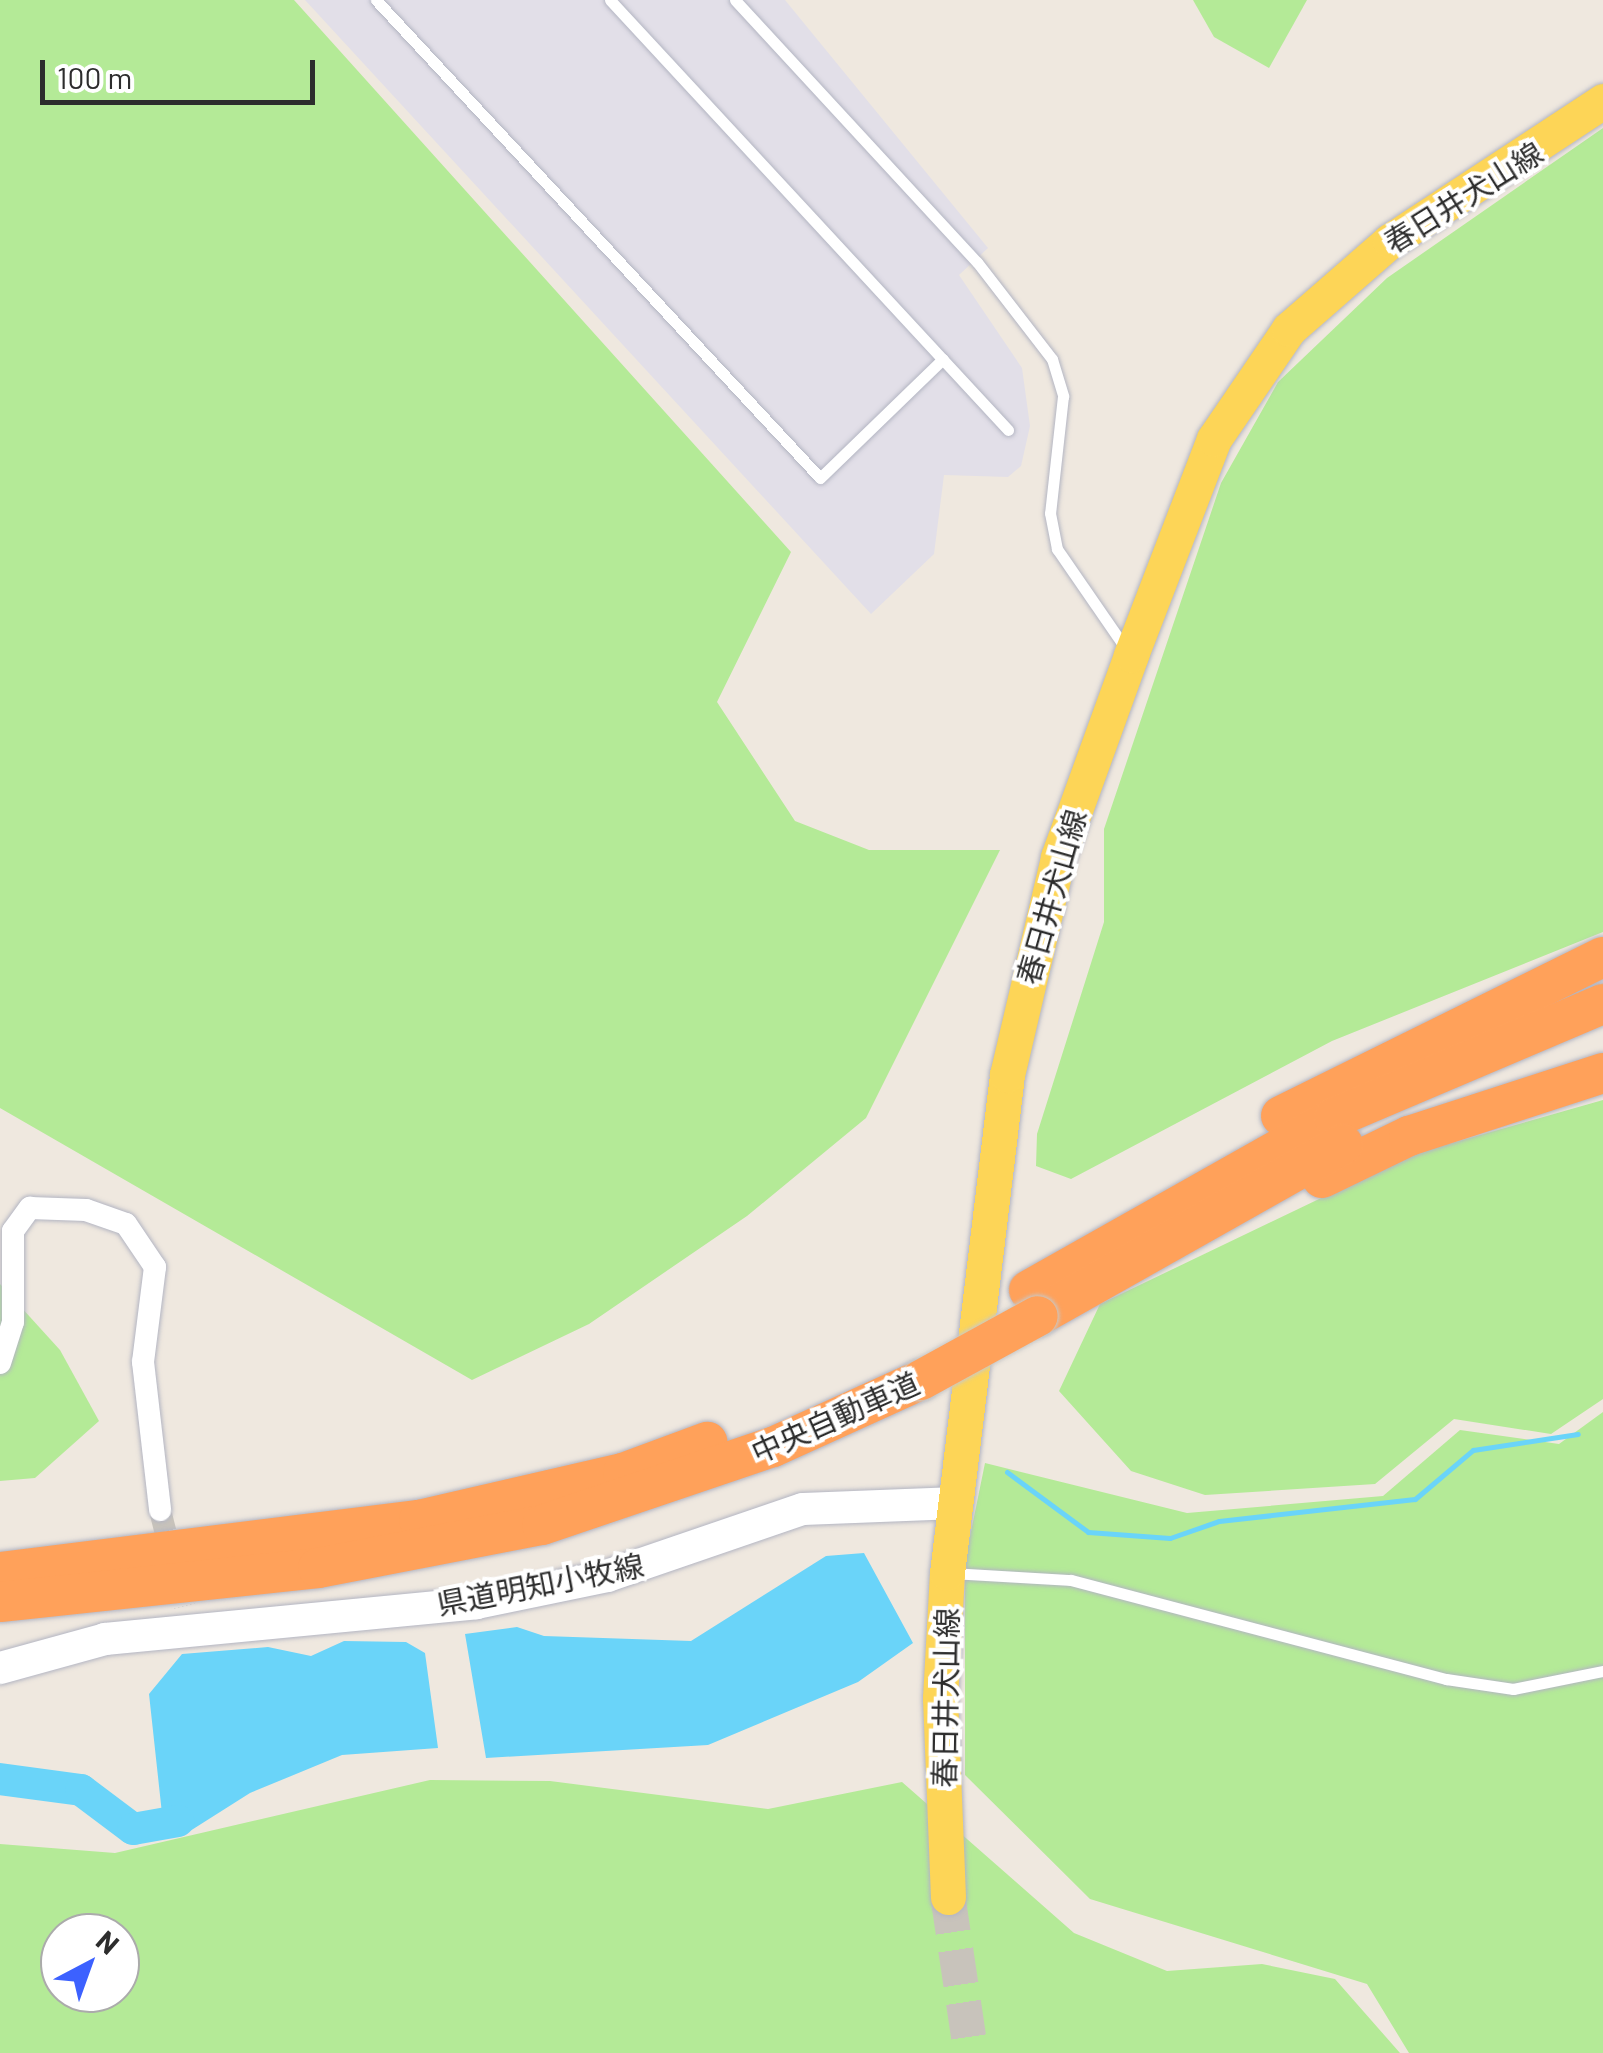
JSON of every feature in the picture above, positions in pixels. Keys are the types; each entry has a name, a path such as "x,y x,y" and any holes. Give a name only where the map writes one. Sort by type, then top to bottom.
{"highway":[{"path":"1079,1260 1168,1179 1390,1055 1603,957"},
{"name":"中央自動車道","path":"1038,1306 1079,1260 1413,1078 1603,1004"},
{"name":"中央自動車道","path":"0,1602 318,1568 542,1525 773,1446 1415,1106 1603,1031"},
{"path":"1038,1306 1068,1318 1409,1136 1603,1073"},
{"name":"中央自動車道","path":"0,1572 311,1538 542,1493 752,1426 920,1366"}],"main road":[{"name":"春日井犬山線","path":"948,1897 940,1698 948,1573 1018,1018 1058,857 1130,655 1214,439 1289,329 1390,241 1603,101"},
{"name":"県道明知小牧線","path":"0,1668 186,1617 476,1603 607,1576 803,1509 957,1503"}],"street":[{"path":"0,1363 13,1322 13,1231 30,1208 86,1210 126,1224 155,1267 143,1362 160,1510"}],"lane":[{"path":"376,0 820,478 943,359"},
{"path":"610,0 1008,430"},
{"path":"736,0 977,262 1052,359 1063,396 1050,513 1057,549 1130,655"},
{"path":"948,1573 1071,1580 1446,1679 1514,1689 1603,1671"}],"shaded area":[{"path":"305,0 785,0 988,248 959,275 1022,368 1030,426 1021,466 1008,477 944,475 934,554 871,614"}],"green space":[{"path":"0,0 294,0 791,552 717,702 795,821 869,850 1000,850 866,1118 747,1216 589,1324 472,1380 0,1108"},
{"path":"1193,0 1307,0 1269,68 1214,37"},
{"path":"1603,128 1603,932 1332,1041 1071,1179 1036,1166 1037,1134 1104,922 1104,829 1221,483 1278,382 1387,278"},
{"path":"1603,1100 1603,1399 1551,1434 1454,1419 1375,1484 1205,1495 1131,1471 1059,1391 1100,1304 1413,1154"},
{"path":"0,1284 60,1350 99,1421 35,1478 0,1481"},
{"path":"1603,1412 1603,2053 1409,2053 1367,1984 1090,1899 965,1775 965,1561 985,1463 1187,1513 1383,1496 1460,1430 1559,1444"},
{"path":"430,1780 550,1781 768,1809 902,1782 1074,1933 1167,1971 1262,1964 1335,1979 1400,2053 0,2053 0,1844 115,1853"}],"water":[{"path":"864,1553 913,1643 858,1682 708,1745 486,1758 465,1634 517,1627 544,1636 691,1641 826,1556"},
{"path":"344,1641 406,1642 425,1653 438,1748 342,1755 250,1793 190,1831 164,1832 149,1694 182,1654 268,1647 311,1656"}],"waterway":[{"path":"1007,1472 1088,1532 1170,1538 1219,1521 1415,1499 1473,1450 1578,1434"},
{"path":"0,1779 81,1790 133,1829 178,1821"}],"tunnel":[{"path":"160,1510 184,1606"},
{"path":"948,1897 971,2053"}]}
